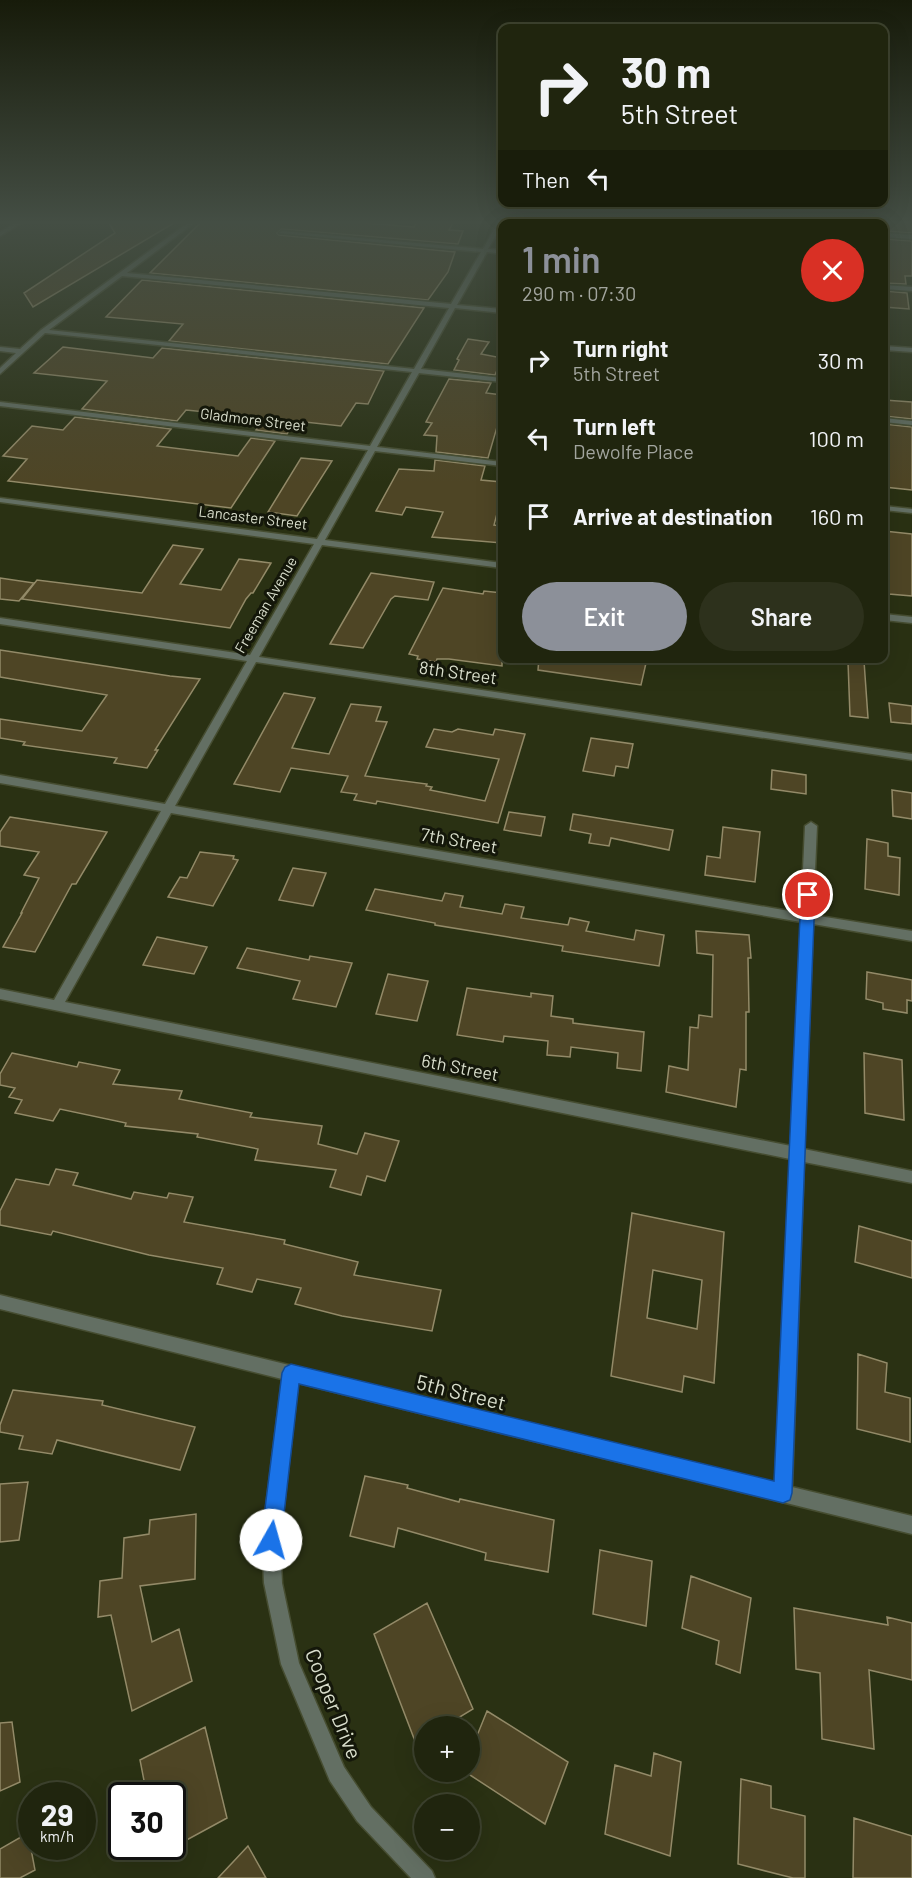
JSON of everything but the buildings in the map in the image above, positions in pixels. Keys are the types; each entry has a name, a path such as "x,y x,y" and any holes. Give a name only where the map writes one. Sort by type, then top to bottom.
{"street":[{"path":"0,372 43,331 75,308"},
{"name":"Freeman Avenue","path":"57,1005 452,308"},
{"path":"469,308 498,311"},
{"path":"43,331 498,380"},
{"path":"0,348 22,351"},
{"path":"888,348 912,350"},
{"name":"Gladmore Street","path":"0,404 498,464"},
{"path":"888,420 912,423"},
{"name":"Lancaster Street","path":"0,500 498,565"},
{"path":"888,508 912,511"},
{"path":"888,618 912,621"},
{"name":"8th Street","path":"0,621 912,757"},
{"name":"7th Street","path":"0,779 631,890 912,936"},
{"path":"783,1493 811,826"},
{"name":"6th Street","path":"0,994 912,1177"},
{"name":"5th Street","path":"0,1302 912,1526"},
{"name":"Cooper Drive","path":"291,1373 271,1540 273,1583 290,1664 337,1774 364,1814 425,1878"}],"route":[{"path":"271,1540 291,1373 783,1493 808,895"}]}
